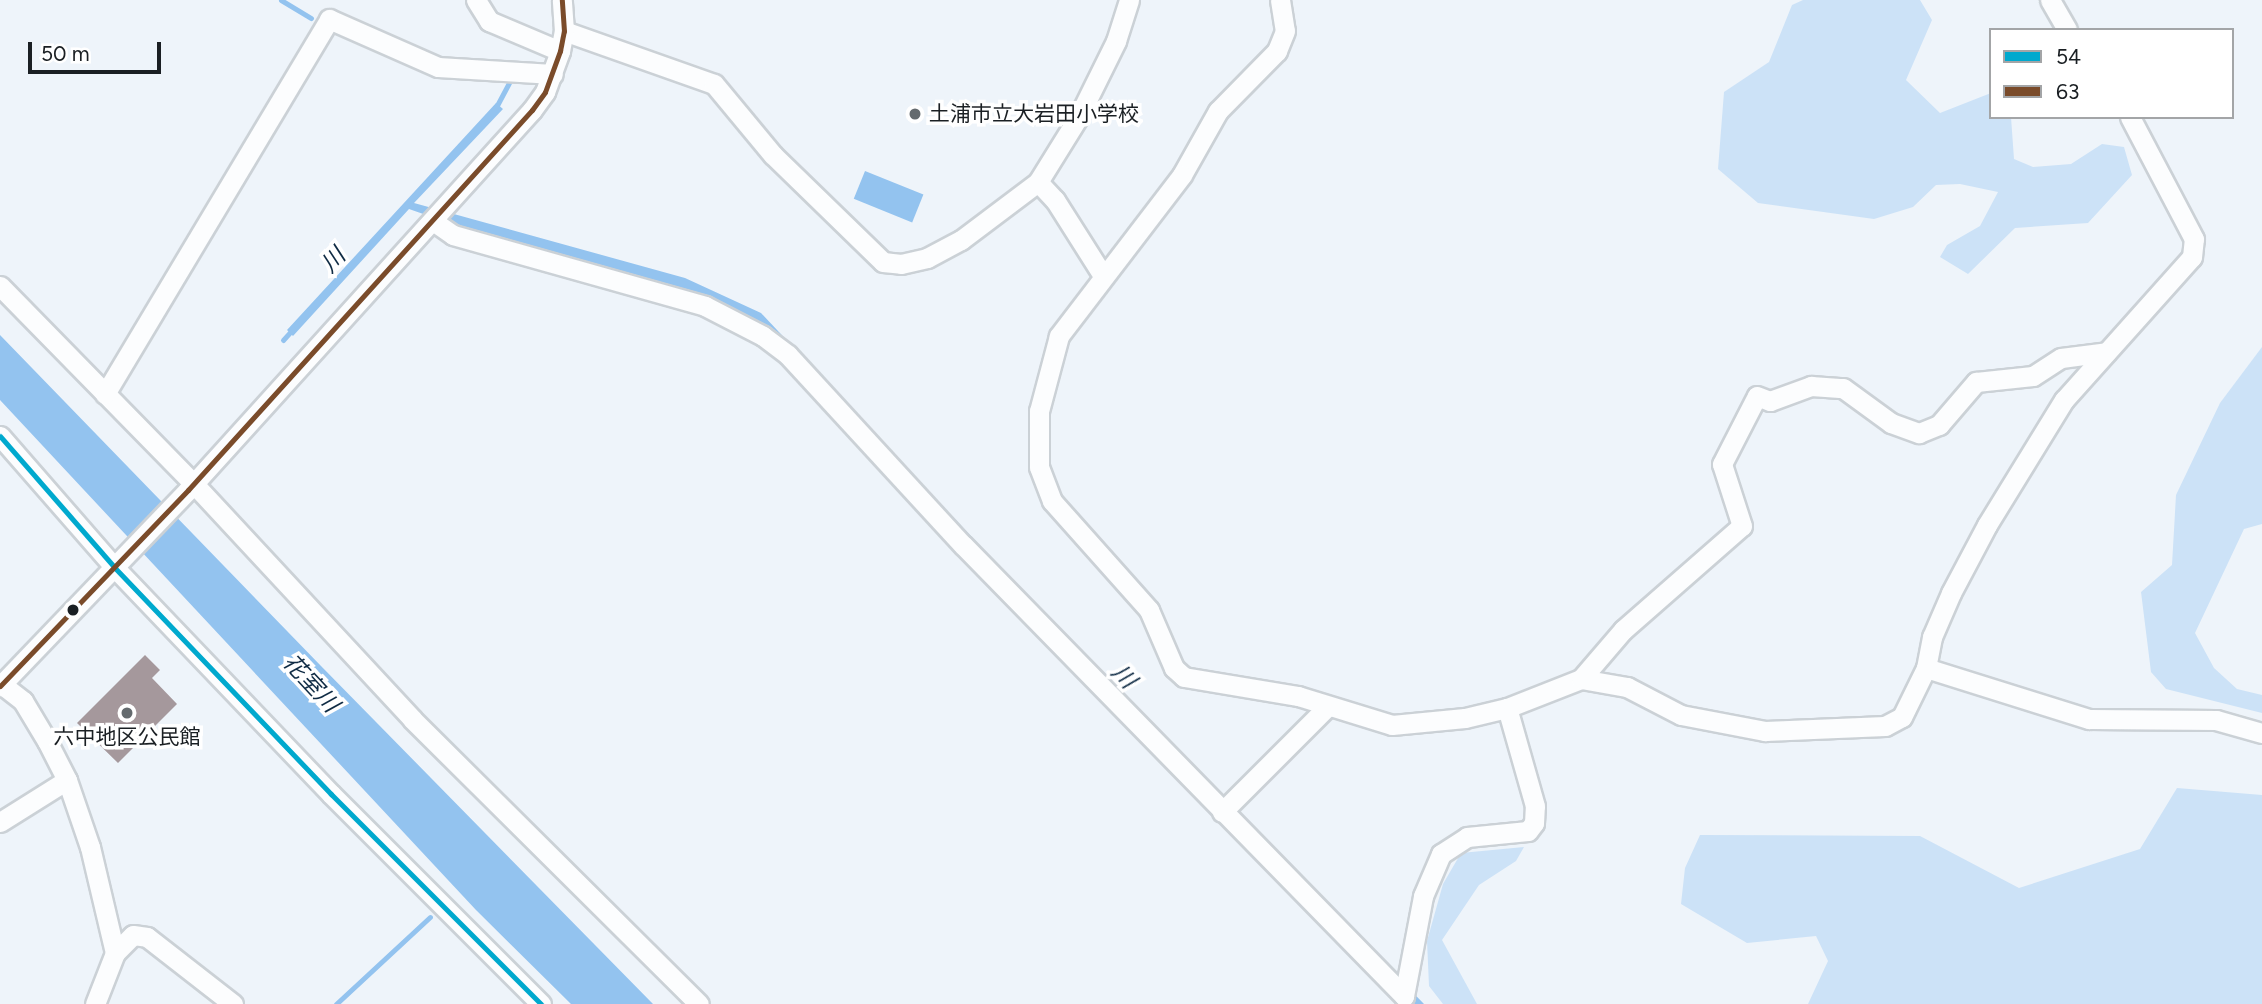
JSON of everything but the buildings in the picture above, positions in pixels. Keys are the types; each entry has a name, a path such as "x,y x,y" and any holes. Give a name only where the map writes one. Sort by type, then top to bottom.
{"street":[{"path":"476,0 489,21 560,51"},
{"path":"115,953 90,847 67,780 23,701 1,684 191,487 532,110 553,74 560,51 564,31 562,0"},
{"path":"564,31 714,84 773,156 883,262 901,264 926,258 961,240 1038,182 1079,116 1116,41 1129,0"},
{"path":"1280,0 1286,31 1277,51 1219,111 1182,175 1102,274 1059,336 1045,375 1039,411 1039,467 1052,501 1149,610 1174,668 1184,677 1298,696 1392,725 1465,718 1507,708 1581,680 1623,630 1742,526 1722,464 1757,396 1770,401 1811,386 1843,388 1891,423 1919,433 1939,425 1976,382 2033,376 2061,358 2107,352"},
{"path":"2050,0 2066,28"},
{"path":"105,394 329,19 438,67 553,74"},
{"path":"1581,680 1627,687 1681,715 1765,732 1885,726 1902,717 1926,668 1932,637 1951,593 1987,525 2064,400 2192,257 2194,239 2131,119"},
{"path":"1038,182 1055,200 1102,274"},
{"path":"433,221 453,235 675,295 763,336 788,355 963,545 1404,996 1423,895 1441,854 1467,837 1528,831 1534,823 1535,807 1507,708"},
{"path":"0,286 412,719 699,1004"},
{"path":"0,436 331,794 541,1004"},
{"path":"1926,668 2089,719 2216,720 2262,733"},
{"path":"1222,812 1327,707"},
{"path":"0,822 67,780"},
{"path":"94,1004 115,953 133,935 147,937 233,1004"}],"shaded area":[{"path":"1803,0 1920,0 1932,20 1906,80 1940,113 1989,94 1989,119 2011,119 2014,159 2033,167 2071,164 2102,144 2124,147 2132,175 2088,223 2015,228 1968,274 1940,257 1947,245 1980,226 1998,192 1960,184 1936,185 1913,207 1874,219 1758,203 1718,169 1724,92 1769,62 1792,5"},
{"path":"2262,347 2262,524 2244,529 2195,633 2214,668 2237,689 2262,695 2262,713 2166,689 2151,672 2141,592 2172,565 2176,495 2220,403"},
{"path":"2177,788 2262,795 2262,1004 1808,1004 1828,961 1816,936 1747,943 1681,904 1685,868 1700,835 1920,836 2019,888 2140,849"},
{"path":"1524,847 1516,861 1479,885 1442,940 1477,1004 1443,1004 1429,986 1427,941 1443,884 1461,853"}],"water":[{"path":"496,103 503,109 414,203 685,278 761,313 1001,568 1424,1004 1414,1004 754,321 680,288 469,230 409,209 293,336 287,330"},
{"path":"865,171 923,195 912,222 854,199"},
{"name":"花室川","path":"0,335 653,1004 571,1004 476,910 0,400"}],"waterway":[{"path":"281,0 311,18"},
{"path":"494,111 509,83"},
{"name":"川","path":"283,340 293,329"},
{"path":"336,1004 430,917"}],"transit line":[{"name":"63","path":"0,686 188,490 532,110 545,92 560,51 564,31 562,0"},
{"name":"54","path":"0,436 115,568 331,794 541,1004"}],"place":[{"name":"土浦市立大岩田小学校","path":"915,114"},
{"name":"六中地区公民館","path":"127,713"}]}
